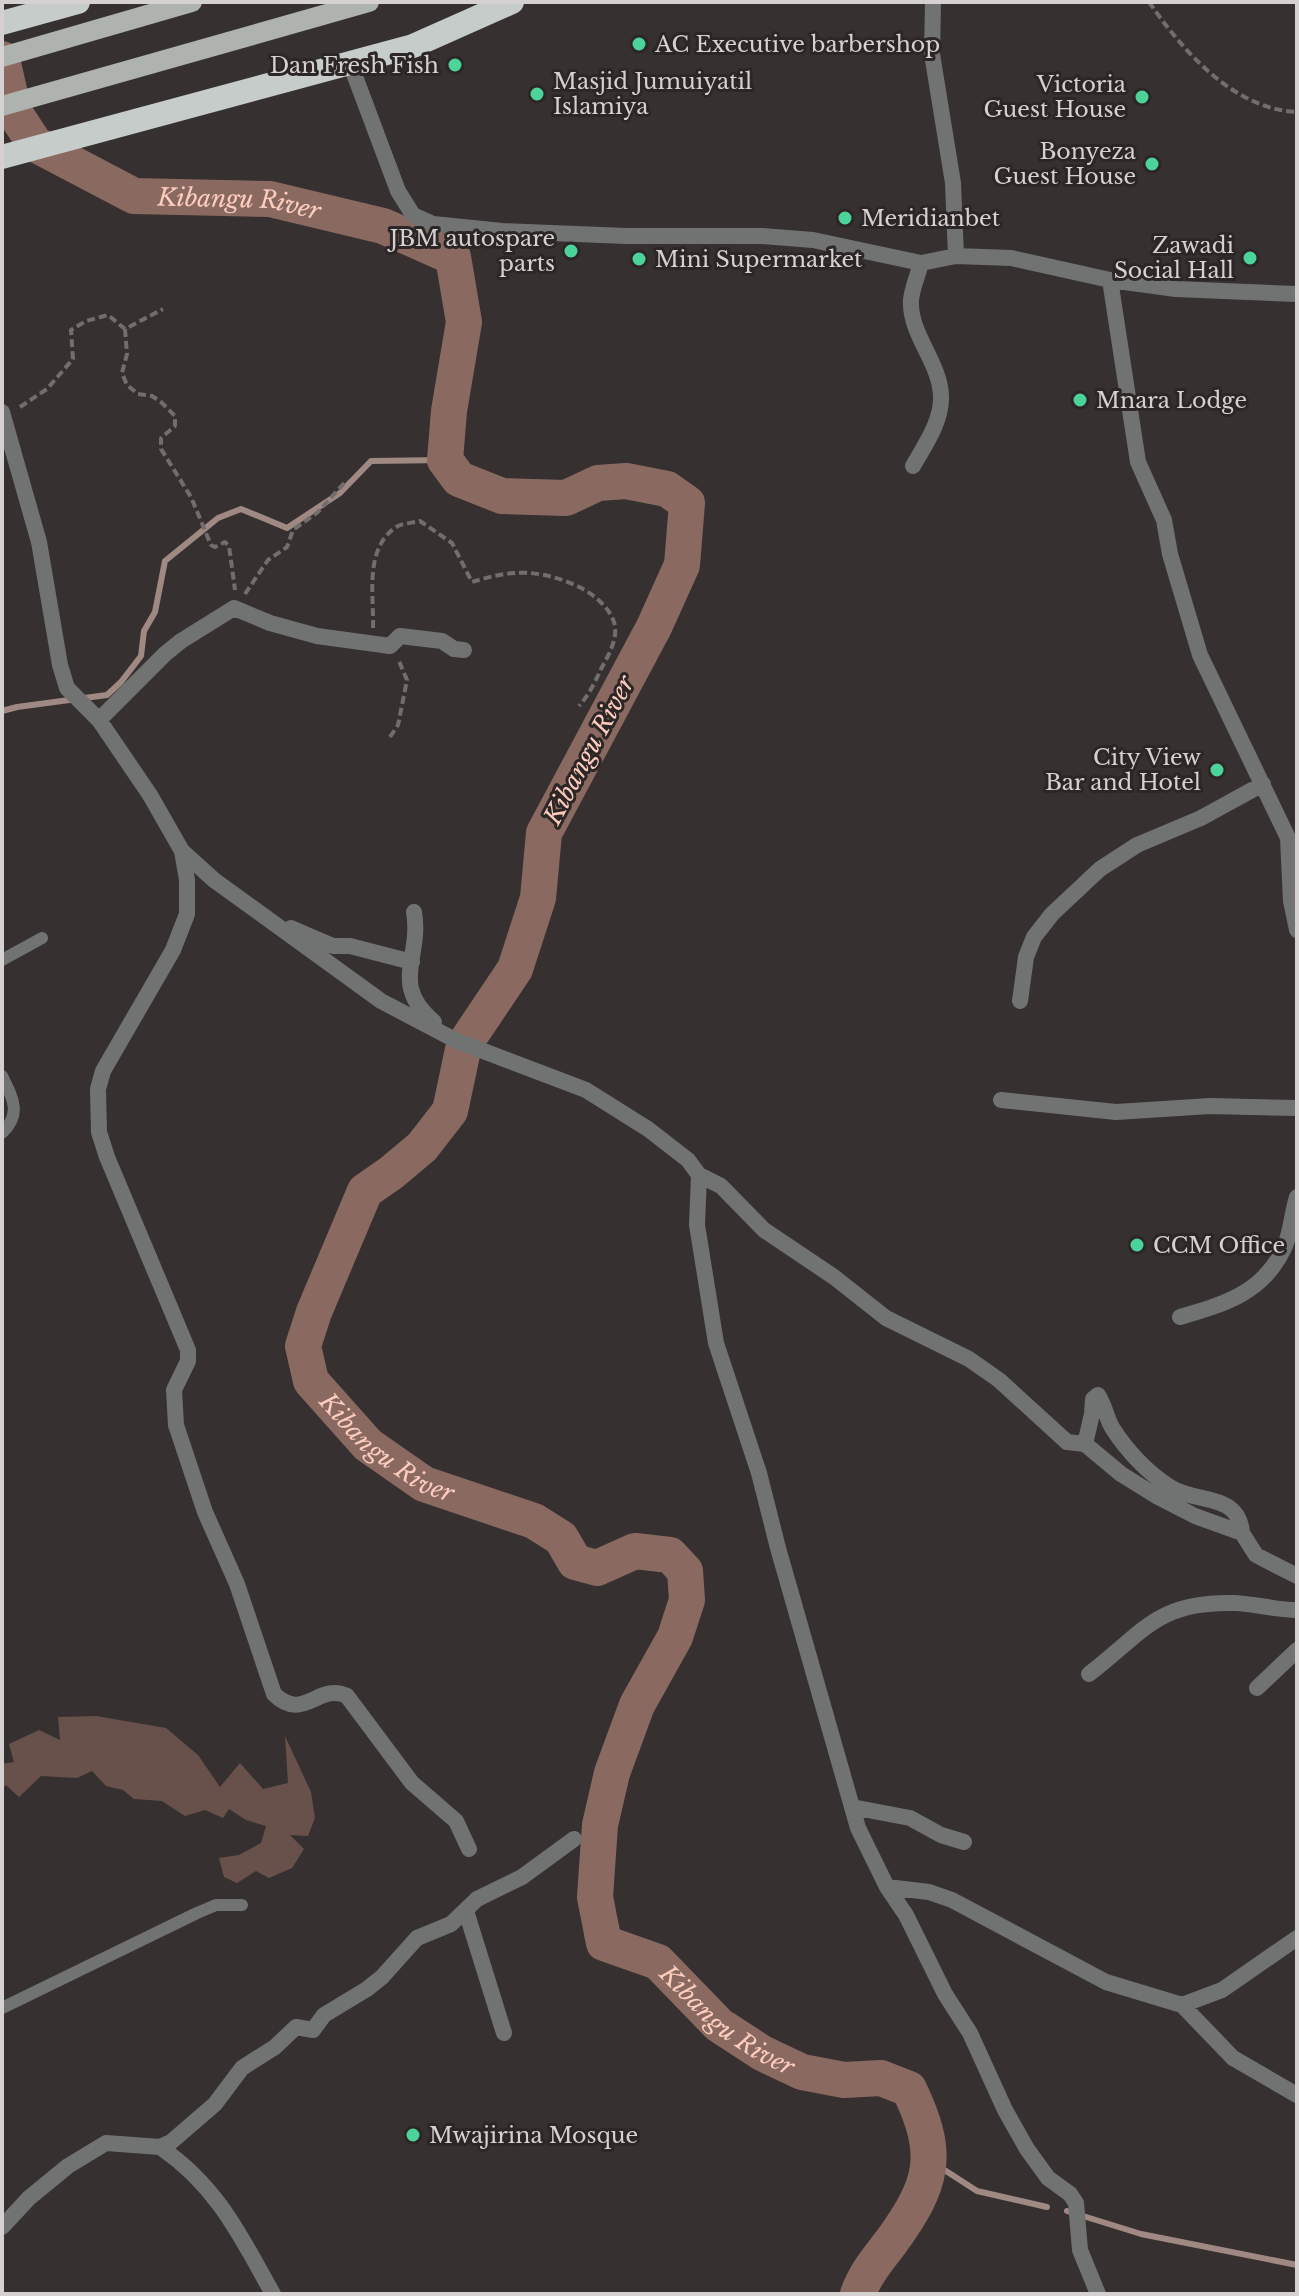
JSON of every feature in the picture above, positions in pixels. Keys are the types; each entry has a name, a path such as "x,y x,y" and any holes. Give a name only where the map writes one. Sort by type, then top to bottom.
{"highway":[{"path":"2,23 78,2"},
{"path":"2,157 413,46 512,2"}],"main road":[{"path":"2,57 192,2"},
{"path":"2,106 361,4"}],"street":[{"path":"933,2 932,54 953,183 956,256"},
{"path":"350,63 398,191 413,215 433,224 502,231 626,236 775,237 843,246 921,263 956,256 1011,258 1110,280 1176,289 1297,294"},
{"path":"913,466 929,439 942,397 937,374 912,310 911,299 921,263"},
{"path":"1110,280 1138,462 1164,520 1170,554 1200,655 1288,838 1291,901 1297,930"},
{"path":"2,413 39,542 60,665 67,688 99,720 150,795 182,851 214,880 381,1001 457,1041 586,1090 648,1129 688,1160 699,1175 721,1186 764,1230 834,1277 886,1318 969,1359 999,1380 1067,1442 1085,1444 1121,1474 1158,1497 1195,1516 1242,1533"},
{"path":"99,720 140,677 181,641 234,608 298,631 352,642 390,646 400,636 442,641 454,649 464,650"},
{"path":"1020,1001 1026,957 1034,937 1052,914 1100,869 1137,845 1201,818 1263,784"},
{"path":"182,851 187,880 187,914 158,980 103,1071 98,1089 99,1132 188,1350 188,1361 174,1390 176,1425 205,1512 237,1584 269,1686 280,1700 288,1704 306,1704 335,1692 347,1696 412,1783 456,1821 469,1849"},
{"path":"414,912 409,984 419,1008 457,1041"},
{"path":"264,916 333,946 350,946 412,962"},
{"path":"1001,1100 1116,1112 1210,1106 1297,1108"},
{"path":"699,1175 697,1225 716,1343 759,1473 858,1828 945,1994 970,2033 1005,2110 1027,2149 1048,2178 1070,2194 1076,2203 1080,2250 1098,2294"},
{"path":"1180,1317 1222,1305 1246,1294 1270,1272 1285,1245 1297,1197"},
{"path":"1085,1444 1093,1399 1098,1395 1112,1428 1149,1470 1169,1487 1186,1496 1213,1500 1234,1509 1241,1522 1242,1533 1256,1555 1297,1576"},
{"path":"1089,1674 1148,1623 1171,1610 1205,1603 1240,1603 1297,1610"},
{"path":"1257,1688 1297,1650"},
{"path":"852,1807 910,1818 941,1835 964,1842"},
{"path":"160,2147 183,2133 215,2104 242,2068 275,2047 296,2027 313,2030 324,2015 382,1977 417,1938 451,1924 477,1899 522,1877 574,1839"},
{"path":"887,1887 929,1892 952,1900 1106,1982 1182,2005 1233,2058 1297,2095"},
{"path":"466,1911 504,2033"},
{"path":"1182,2005 1222,1990 1297,1938"},
{"path":"2,2227 29,2198 68,2166 106,2143 160,2147 186,2165 208,2188 273,2294"}],"lane":[{"path":"2,960 42,938"},
{"path":"2,1076 15,1101 11,1125 2,1133"},
{"path":"2,2008 197,1913 216,1905 242,1905"}],"path":[{"path":"1149,2 1166,28 1216,78 1261,105 1279,111 1297,112"},
{"path":"125,329 163,309"},
{"path":"2,413 19,408 47,389 73,359 71,330 86,321 108,315 125,329 127,354 122,373 127,385 138,394 152,396 175,416 175,426 161,438 161,449 191,497 211,545 215,547 225,542 229,546 234,608"},
{"path":"234,608 268,560 287,547 293,530 318,512 347,480"},
{"path":"352,642 372,636 374,591 371,580 379,547 397,527 420,521 452,543 472,582 516,573 540,575 565,579 600,602 614,623 613,648 586,699 579,706"},
{"path":"390,646 407,680 398,725 390,737"}],"shaded area":[{"path":"96,1716 166,1728 198,1755 220,1787 240,1763 263,1789 288,1783 285,1736 311,1792 315,1818 308,1836 290,1835 304,1849 292,1868 269,1878 256,1871 237,1883 224,1877 219,1858 239,1855 261,1843 266,1826 246,1820 229,1809 223,1818 205,1810 185,1816 162,1801 134,1799 123,1790 106,1786 92,1771 77,1778 41,1776 19,1797 6,1785 2,1789 2,1764 14,1762 9,1744 39,1730 60,1740 58,1717"}],"waterway":[{"name":"Kibangu River","path":"2,59 14,112 35,144 134,196 270,199 383,226 453,257 464,322 449,411 445,460 459,479 502,496 566,498 598,483 626,481 667,489 687,503 682,565 654,627 544,833 538,898 515,969 464,1045 450,1111 422,1147 365,1191 314,1312 303,1346 311,1381 368,1445 424,1484 534,1521 561,1538 575,1562 597,1568 635,1551 670,1555 685,1571 687,1600 675,1637 637,1705 612,1773 600,1825 595,1897 604,1943 658,1962 719,2025 762,2053 802,2072 844,2080 881,2078 909,2089 926,2133 928,2168 924,2186 905,2221 868,2273 858,2294"},
{"path":"2,711 107,695 141,656 144,631 155,612 165,561 218,518 241,509 287,528 340,493 371,461 445,460"},
{"path":"929,2160 977,2191 1047,2207"},
{"path":"1067,2211 1141,2234 1297,2265"}],"place":[{"name":"AC Executive barbershop","path":"639,44"},
{"name":"Dan Fresh Fish","path":"455,65"},
{"name":"Masjid Jumuiyatil Islamiya","path":"537,94"},
{"name":"Victoria Guest House","path":"1142,97"},
{"name":"Bonyeza Guest House","path":"1152,164"},
{"name":"Meridianbet","path":"845,218"},
{"name":"JBM autospare parts","path":"571,251"},
{"name":"Zawadi Social Hall","path":"1250,258"},
{"name":"Mini Supermarket","path":"639,259"},
{"name":"Mnara Lodge","path":"1080,400"},
{"name":"City View Bar and Hotel","path":"1217,770"},
{"name":"CCM Office","path":"1137,1245"},
{"name":"Mwajirina Mosque","path":"413,2135"}]}
